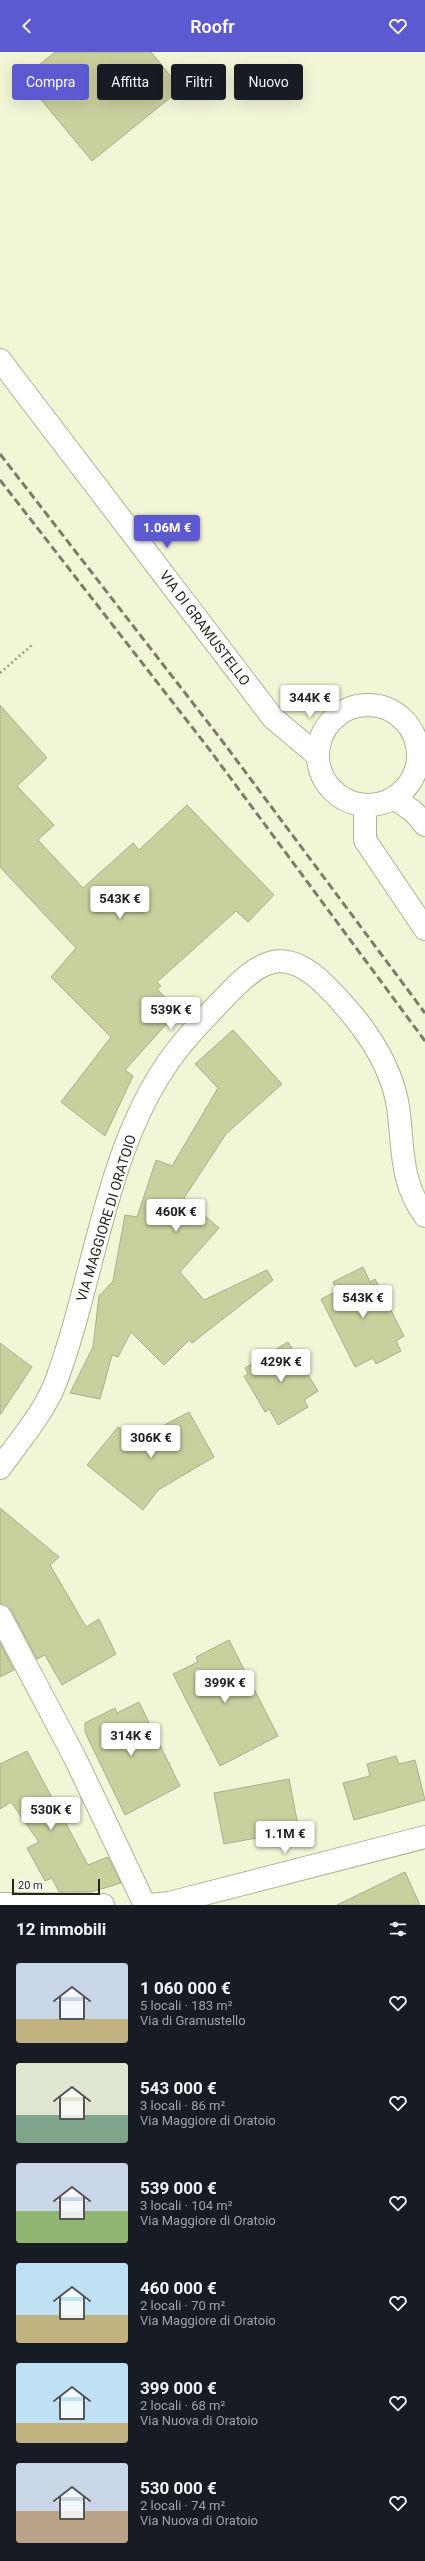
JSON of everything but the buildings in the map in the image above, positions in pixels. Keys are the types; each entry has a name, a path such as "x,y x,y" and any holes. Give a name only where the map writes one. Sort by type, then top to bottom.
{"street":[{"name":"VIA DI GRAMUSTELLO","path":"0,360 273,718 317,755"},
{"path":"367,704 383,706 397,714 421,737 417,768 411,781 394,798 378,804 365,805 350,802 337,795 326,784 319,770 317,755 319,740 329,722 337,715 351,707 367,704"},
{"path":"394,798 414,812 425,825"},
{"path":"365,805 364,840 425,929"},
{"name":"VIA MAGGIORE DI ORATOIO","path":"0,1468 50,1398 122,1157 154,1085 170,1060 192,1032 241,980 263,964 272,961 291,963 316,976 341,1002 380,1056 398,1106 402,1160 410,1192 425,1216"},
{"path":"0,1616 75,1758 145,1905"},
{"path":"150,1905 169,1903 425,1837"},
{"path":"0,1904 103,1905"}],"path":[{"path":"0,672 32,645"}],"railway":[{"path":"0,454 223,742 425,1013"},
{"path":"0,480 209,749 425,1041"}]}
